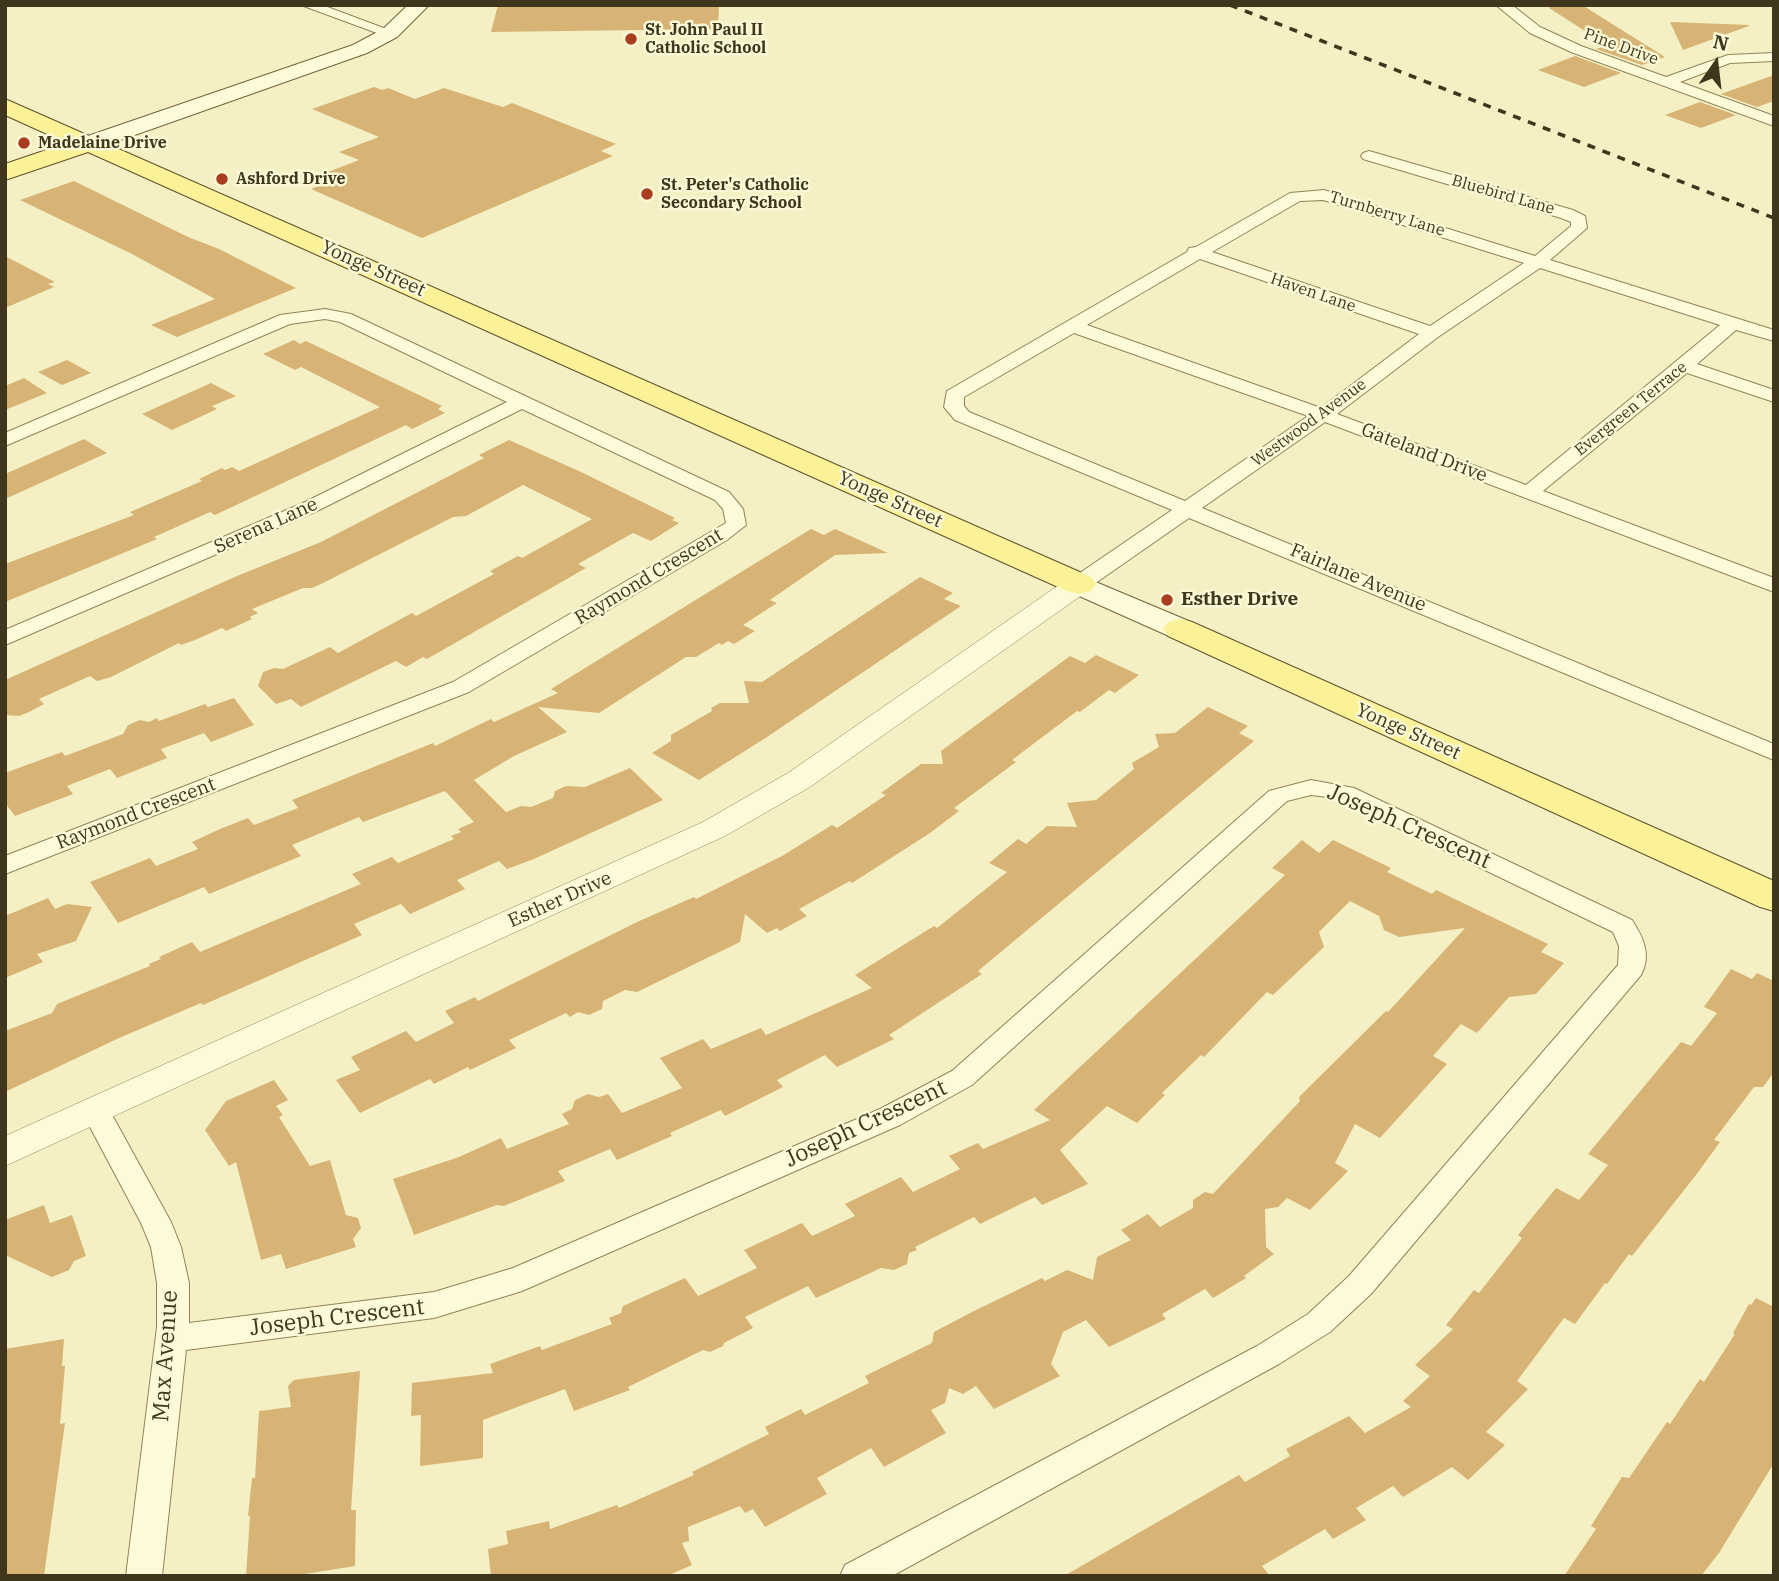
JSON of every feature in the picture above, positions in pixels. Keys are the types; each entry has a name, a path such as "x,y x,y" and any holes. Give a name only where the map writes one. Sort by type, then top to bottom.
{"main road":[{"path":"5,173 360,49 390,33 419,5"},
{"name":"Yonge Street","path":"5,106 1180,629 1774,897"}],"street":[{"path":"307,5 390,33"},
{"name":"Pine Drive","path":"1503,5 1522,21 1553,39 1774,121"},
{"path":"1666,82 1719,61 1774,57"},
{"name":"Bluebird Lane","path":"1369,156 1567,214 1579,220 1579,228 1539,261"},
{"name":"Turnberry Lane","path":"954,395 1296,195 1324,195 1774,336"},
{"name":"Haven Lane","path":"1195,253 1432,333"},
{"name":"Westwood Avenue","path":"1079,584 1323,415 1432,333 1539,261"},
{"name":"Raymond Crescent","path":"5,440 286,319 315,314 345,318 722,496 737,514 736,525 461,687 5,866"},
{"name":"Evergreen Terrace","path":"1528,493 1733,323"},
{"name":"Gateland Drive","path":"1073,326 1323,415 1774,586"},
{"path":"1684,366 1774,396"},
{"name":"Fairlane Avenue","path":"954,395 954,407 962,416 1188,507 1774,753"},
{"name":"Serena Lane","path":"5,638 310,507 521,402"},
{"name":"Esther Drive","path":"5,1152 683,845 799,780 1079,584"},
{"name":"Joseph Crescent","path":"172,1339 434,1305 522,1278 890,1117 962,1078 1278,796 1294,790 1317,787 1345,793 1623,926 1631,939 1634,954 1631,968 1360,1285 1336,1309 1268,1355 858,1576"},
{"name":"Max Avenue","path":"96,1112 156,1222 166,1247 174,1300 172,1339 144,1576"}],"building":[{"path":"498,5 719,5 718,29 491,32"},
{"path":"1550,5 1582,5 1665,57 1642,65 1596,49 1607,45 1549,8"},
{"path":"1670,22 1749,25 1749,26 1683,50"},
{"path":"1575,56 1621,73 1584,87 1538,70"},
{"path":"1774,75 1774,101 1757,107 1721,94"},
{"path":"374,87 382,90 388,88 415,99 444,88 503,107 512,103 616,144 601,151 613,156 422,238 311,189 327,182 315,177 359,160 339,152 379,137 312,109"},
{"path":"1700,102 1736,115 1701,128 1665,115"},
{"path":"74,181 296,288 177,337 151,325 215,299 130,253 20,200"},
{"path":"5,256 55,282 48,284 54,287 5,308"},
{"path":"294,340 300,344 306,341 442,406 438,409 445,413 412,429 406,425 215,515 210,512 154,537 157,539 5,602 5,564 134,515 130,512 202,481 199,479 222,468 225,470 232,467 239,471 380,407 301,367 295,370 263,354"},
{"path":"67,360 91,373 62,385 38,372"},
{"path":"24,378 47,393 5,410 5,386"},
{"path":"211,383 236,396 212,406 217,409 172,430 142,414"},
{"path":"84,439 107,453 5,499 5,474"},
{"path":"509,440 579,471 675,518 672,520 679,523 651,541 633,533 578,564 586,568 427,659 423,657 406,667 396,661 301,707 291,699 276,704 258,686 263,672 274,668 283,669 330,647 338,653 412,613 416,616 494,574 490,571 518,556 522,558 592,519 523,485 466,516 453,517 321,584 303,588 252,609 258,613 250,617 252,619 226,631 222,628 181,645 179,643 111,677 97,681 90,676 39,699 44,704 29,712 19,716 5,715 5,680 237,576 321,542 484,458 479,455"},
{"path":"811,529 824,535 835,529 888,553 835,555 770,600 777,603 743,625 755,631 734,644 728,641 722,645 719,643 696,657 686,657 599,713 538,707 567,732 514,756 474,780 506,812 521,806 531,807 553,798 555,791 566,786 585,787 630,768 663,800 534,859 507,869 499,861 457,880 465,889 410,914 401,904 354,924 362,935 203,1005 201,1003 119,1038 5,1092 5,1031 52,1013 57,1004 150,966 149,964 161,959 159,957 192,942 200,952 361,884 352,874 392,857 398,863 454,839 451,836 461,832 458,829 474,822 445,791 363,822 359,817 292,845 301,856 209,894 204,887 118,923 90,882 150,858 156,866 198,849 192,842 220,829 248,818 254,825 298,808 292,800 433,743 435,746 491,719 494,722 558,693 551,689"},
{"path":"920,577 953,593 944,599 961,606 699,780 652,753 671,741 671,735 712,711 711,708 720,703 749,703 744,681 762,682"},
{"path":"1096,655 1139,675 1115,693 1109,690 1080,712 1077,711 1012,760 1016,762 954,808 959,811 930,833 852,883 850,881 799,909 807,916 780,931 777,928 767,933 745,914 740,942 637,992 625,990 603,1001 602,1009 589,1015 578,1012 570,1017 566,1013 509,1040 516,1048 434,1084 430,1079 360,1113 336,1080 360,1070 351,1057 406,1031 416,1042 454,1023 445,1011 475,997 478,1001 637,922 694,897 696,899 782,856 832,825 837,828 886,795 881,793 921,764 943,764 941,751 1070,656 1085,663"},
{"path":"234,698 254,725 211,742 204,733 161,749 167,758 117,778 110,769 67,786 73,794 15,816 5,803 5,773 62,752 65,756 123,734 128,725 140,720 149,722 157,718 159,721 205,704 208,707"},
{"path":"1208,707 1248,726 1239,733 1254,741 978,971 982,974 889,1035 894,1039 837,1067 825,1055 777,1080 783,1087 725,1116 721,1110 670,1133 672,1136 617,1160 610,1149 558,1171 565,1181 504,1206 497,1205 414,1235 393,1179 459,1157 501,1138 507,1149 569,1124 562,1114 572,1109 575,1100 588,1094 599,1097 608,1094 622,1113 682,1088 660,1058 703,1039 711,1049 761,1028 766,1035 872,988 855,975 934,926 937,928 1007,872 989,863 1018,839 1026,844 1047,826 1077,827 1067,803 1096,800 1134,769 1132,763 1159,747 1155,734 1175,733"},
{"path":"1302,840 1319,853 1333,840 1391,868 1387,872 1432,894 1436,890 1548,944 1541,952 1564,963 1536,994 1509,997 1477,1033 1461,1024 1433,1056 1447,1064 1380,1138 1355,1124 1335,1163 1348,1171 1310,1210 1287,1198 1278,1207 1265,1209 1266,1247 1274,1254 1244,1276 1246,1278 1213,1298 1205,1289 1162,1314 1166,1319 1109,1347 1086,1320 1063,1332 1051,1364 1060,1376 994,1409 976,1386 963,1394 949,1388 945,1403 931,1410 946,1433 884,1467 871,1448 817,1478 827,1494 765,1527 753,1509 745,1513 740,1506 688,1527 689,1541 682,1543 692,1565 667,1576 491,1576 488,1549 508,1544 506,1531 549,1521 550,1529 617,1505 619,1508 694,1475 692,1472 769,1434 765,1427 801,1409 805,1415 869,1383 865,1376 932,1343 934,1332 972,1312 1042,1278 1045,1281 1067,1270 1093,1280 1097,1257 1131,1240 1121,1230 1148,1214 1160,1227 1193,1208 1193,1200 1205,1192 1213,1194 1300,1101 1299,1097 1386,1011 1388,1012 1465,928 1399,937 1384,930 1379,916 1350,901 1319,932 1324,947 1273,995 1267,992 1204,1057 1201,1055 1162,1093 1165,1095 1137,1123 1107,1106 1060,1150 1088,1184 1042,1205 1035,1197 980,1224 974,1217 915,1247 917,1250 909,1253 907,1264 894,1270 881,1268 816,1298 808,1286 745,1317 753,1328 723,1346 710,1352 703,1350 628,1387 630,1390 574,1411 565,1389 483,1420 483,1458 420,1466 421,1415 411,1416 412,1383 493,1373 490,1364 540,1346 542,1350 612,1324 609,1318 621,1313 623,1306 685,1278 698,1296 757,1268 744,1250 802,1223 812,1236 855,1216 845,1204 901,1177 913,1192 960,1169 949,1156 978,1143 983,1149 1050,1120 1034,1110 1285,875 1272,868"},
{"path":"48,898 55,909 67,904 92,907 76,941 37,954 43,962 5,978 5,916"},
{"path":"1731,969 1752,979 1757,973 1774,981 1774,1072 1763,1087 1754,1087 1714,1140 1720,1142 1696,1175 1632,1256 1629,1254 1607,1284 1605,1283 1575,1324 1564,1318 1517,1381 1528,1389 1486,1432 1505,1445 1468,1480 1452,1467 1403,1497 1393,1486 1356,1508 1366,1520 1333,1539 1325,1529 1262,1566 1270,1576 1064,1576 1239,1475 1245,1482 1290,1456 1286,1449 1349,1416 1365,1433 1411,1407 1403,1401 1430,1376 1415,1365 1453,1329 1446,1325 1474,1290 1479,1293 1522,1238 1518,1235 1556,1188 1579,1200 1608,1165 1588,1154 1681,1042 1691,1046 1717,1013 1704,1007"},
{"path":"274,1080 288,1100 276,1106 283,1115 279,1117 310,1166 330,1160 346,1215 358,1218 361,1228 353,1239 356,1247 286,1269 281,1254 261,1260 236,1162 229,1166 205,1130 226,1101"},
{"path":"44,1205 50,1223 72,1215 86,1256 74,1261 69,1270 52,1277 5,1255 5,1220"},
{"path":"1756,1298 1774,1307 1774,1463 1719,1553 1701,1576 1564,1576 1596,1529 1591,1526 1622,1477 1629,1478 1700,1379 1704,1382 1735,1334 1733,1333 1749,1304"},
{"path":"64,1339 62,1366 65,1366 60,1424 65,1423 44,1576 5,1576 5,1349"},
{"path":"360,1371 351,1510 356,1510 355,1566 293,1576 246,1576 248,1516 252,1478 255,1478 259,1411 291,1407 288,1386 294,1380"}],"railway":[{"path":"1230,5 1774,218"}],"place":[{"name":"St. John Paul II Catholic School","path":"631,39"},
{"name":"Madelaine Drive","path":"24,143"},
{"name":"Ashford Drive","path":"222,179"},
{"name":"St. Peter's Catholic Secondary School","path":"647,194"},
{"name":"Esther Drive","path":"1167,600"}]}
